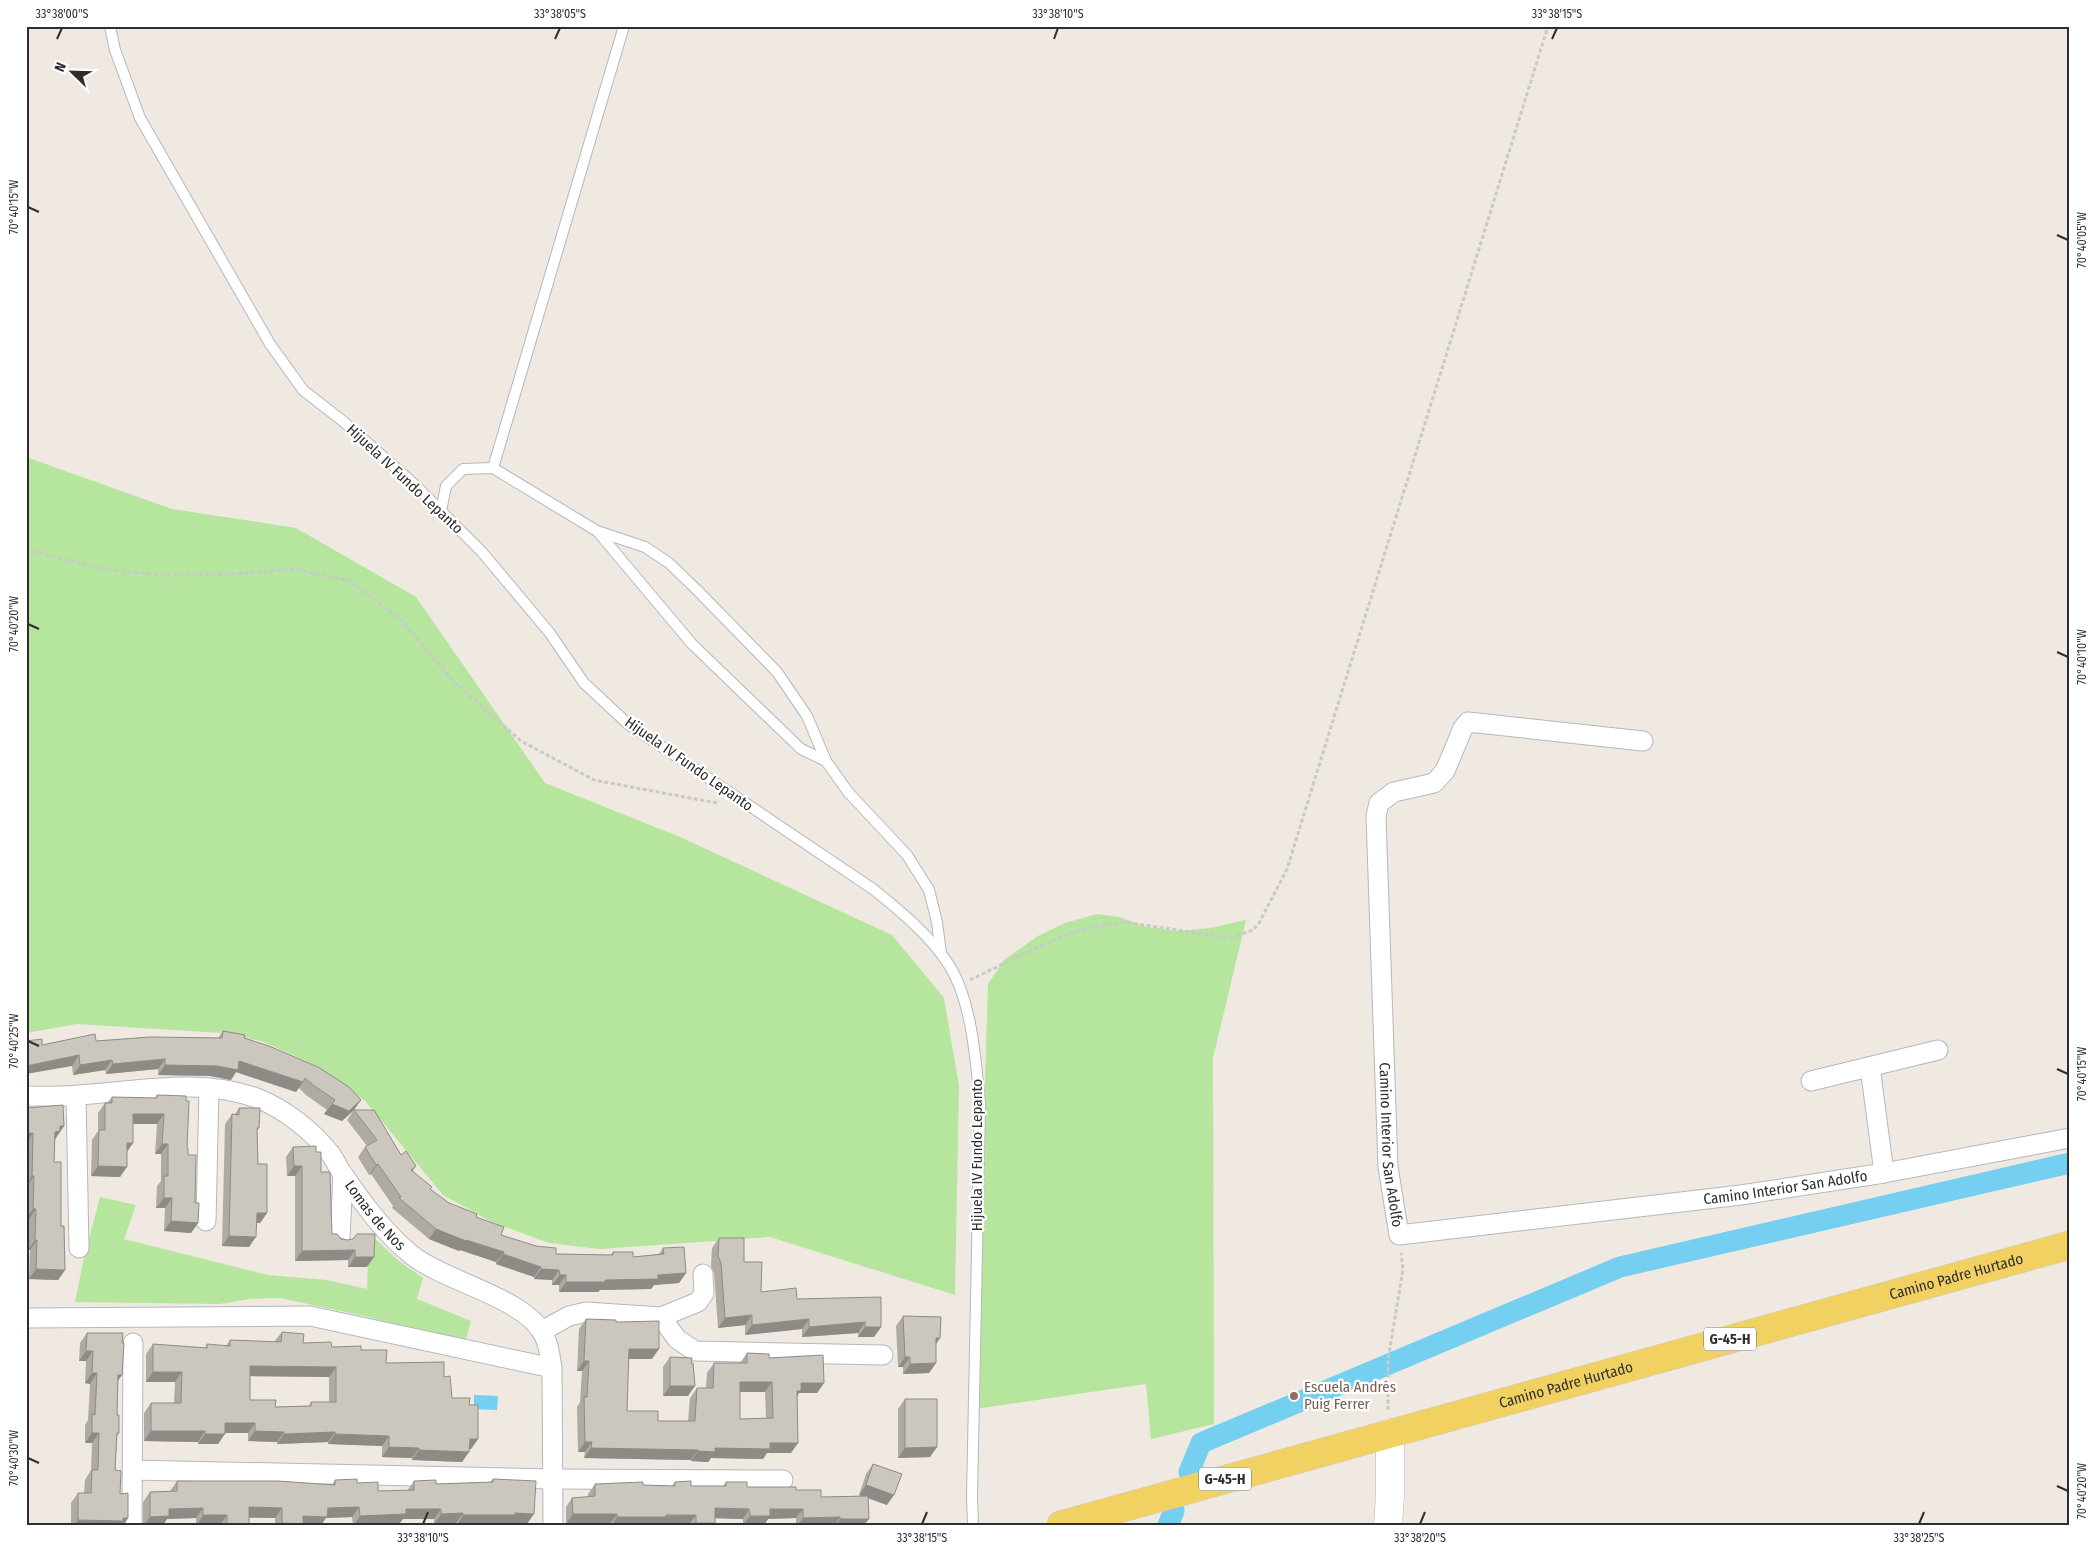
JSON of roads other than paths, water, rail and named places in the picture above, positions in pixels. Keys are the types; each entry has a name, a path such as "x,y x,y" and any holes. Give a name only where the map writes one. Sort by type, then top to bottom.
{"main road":[{"name":"Camino Padre Hurtado","path":"1061,1525 2070,1245"},
{"path":"1388,1525 1390,1433"}],"street":[{"name":"Camino Interior San Adolfo","path":"1643,741 1468,722 1463,728 1444,771 1434,783 1394,792 1379,803 1376,816 1376,844 1388,1167 1399,1235 1741,1195 1884,1173 2070,1138"},
{"path":"1811,1081 1938,1050"},
{"path":"1870,1067 1884,1173"},
{"name":"Lomas de Nos","path":"26,1096 76,1096 169,1088 209,1089 238,1093 259,1099 283,1112 302,1126 328,1151 343,1174 392,1236 414,1257 468,1286 498,1299 527,1316 542,1331 548,1345 552,1368 553,1525"},
{"path":"206,1221 209,1089"},
{"path":"76,1096 79,1248"},
{"path":"340,1239 343,1174"},
{"path":"542,1331 570,1316 586,1312 661,1317 698,1302 704,1294 703,1274"},
{"path":"26,1318 310,1316 552,1368"},
{"path":"661,1317 677,1339 695,1351 883,1355"},
{"path":"132,1525 134,1343"},
{"path":"132,1470 552,1479 783,1480"}],"lane":[{"name":"Hijuela IV Fundo Lepanto","path":"110,26 115,50 140,118 270,344 303,390 344,422 414,484 482,552 549,632 584,683 628,724 754,810 874,888 904,915 950,966 959,986 970,1023 980,1104 973,1525"},
{"path":"493,468 624,26"},
{"path":"441,511 446,486 463,469 493,468 597,531 645,547 669,563 777,672 807,716 826,761 848,792 908,855 929,890 937,922 940,954"},
{"path":"597,531 692,644 801,749 826,761"}],"water":[{"path":"474,1395 498,1396 497,1410 474,1409"}],"waterway":[{"path":"1189,1472 1201,1443 1620,1267 2070,1163"},
{"path":"1168,1525 1174,1511"}],"place":[{"name":"Escuela Andrés Puig Ferrer","path":"1294,1396"}]}
